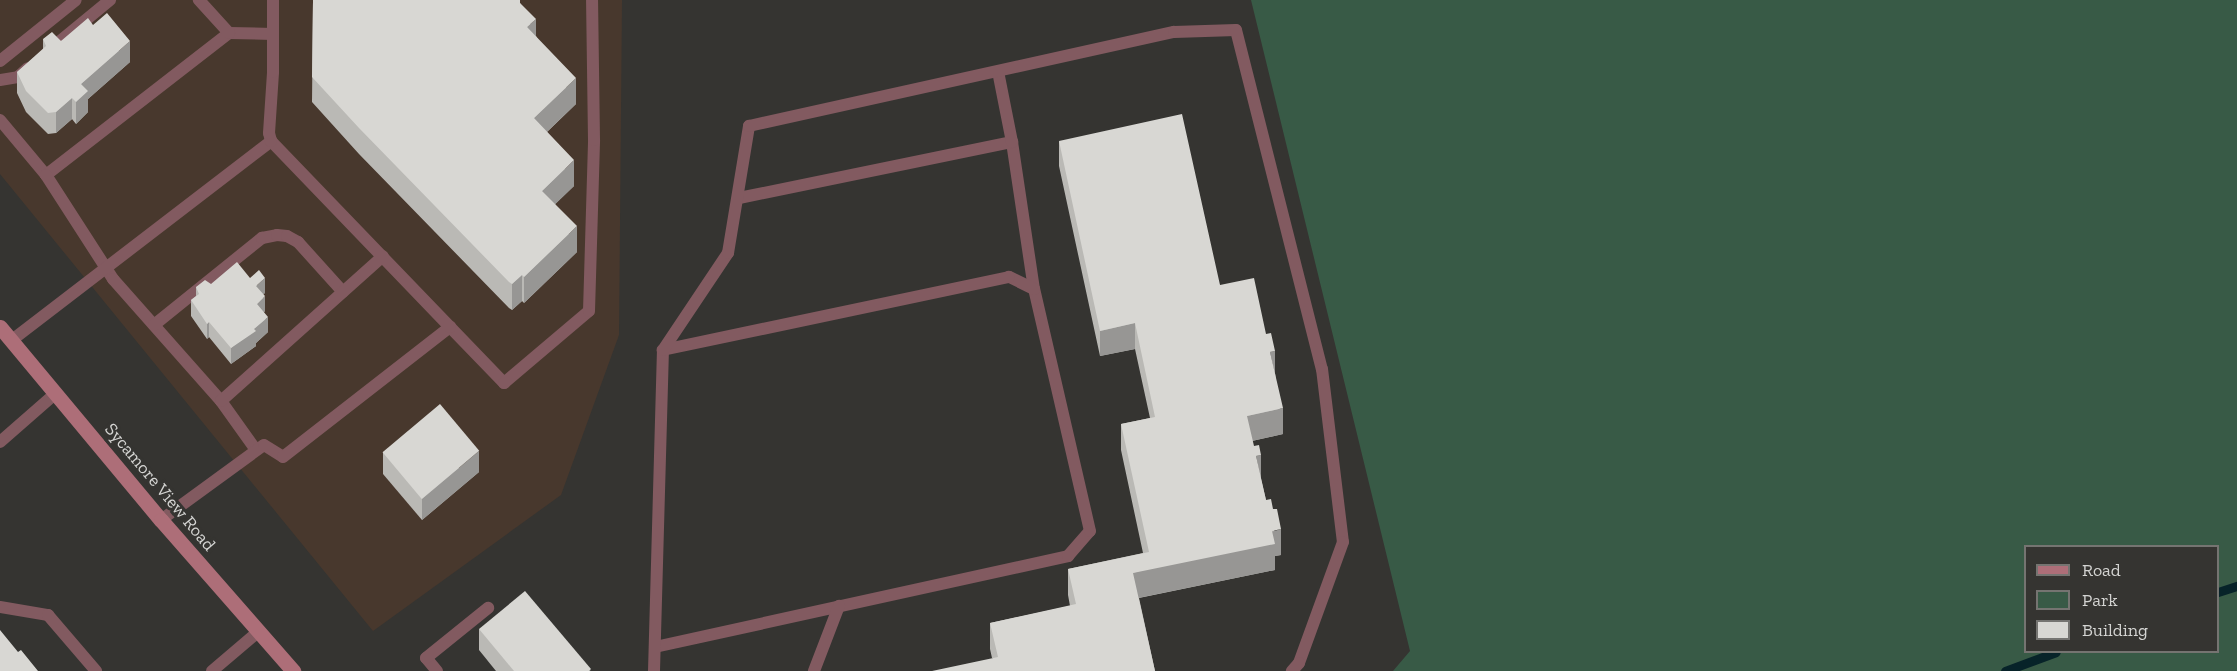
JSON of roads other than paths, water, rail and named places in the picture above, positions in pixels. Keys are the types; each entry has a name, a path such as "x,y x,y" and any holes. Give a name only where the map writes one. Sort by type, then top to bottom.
{"main road":[{"name":"Sycamore View Road","path":"0,327 161,520 293,671"}],"lane":[{"path":"0,61 76,0"},
{"path":"0,80 18,77 110,0"},
{"path":"199,0 229,33"},
{"path":"273,0 269,133 271,141 504,383 589,311 594,140 592,0"},
{"path":"654,671 663,350 728,253 739,198 749,126 1174,32 1236,30 1322,369 1343,542 1299,663 1292,671"},
{"path":"46,176 229,33 273,34"},
{"path":"655,646 1068,556 1090,531 1034,289 1012,142 998,71"},
{"path":"0,120 46,176 105,267 221,401 256,450"},
{"path":"12,340 271,141"},
{"path":"739,198 1012,142"},
{"path":"154,325 262,238 277,235 287,236 298,242 343,292"},
{"path":"221,401 383,256"},
{"path":"663,350 1009,277 1034,289"},
{"path":"161,520 264,445 283,457 450,327"},
{"path":"0,442 56,393"},
{"path":"814,671 839,606"},
{"path":"0,607 48,615 96,671"},
{"path":"437,671 426,658 488,608"},
{"path":"212,671 259,631"}],"waterway":[{"path":"2219,592 2237,586"},
{"path":"2005,671 2053,653"}]}
